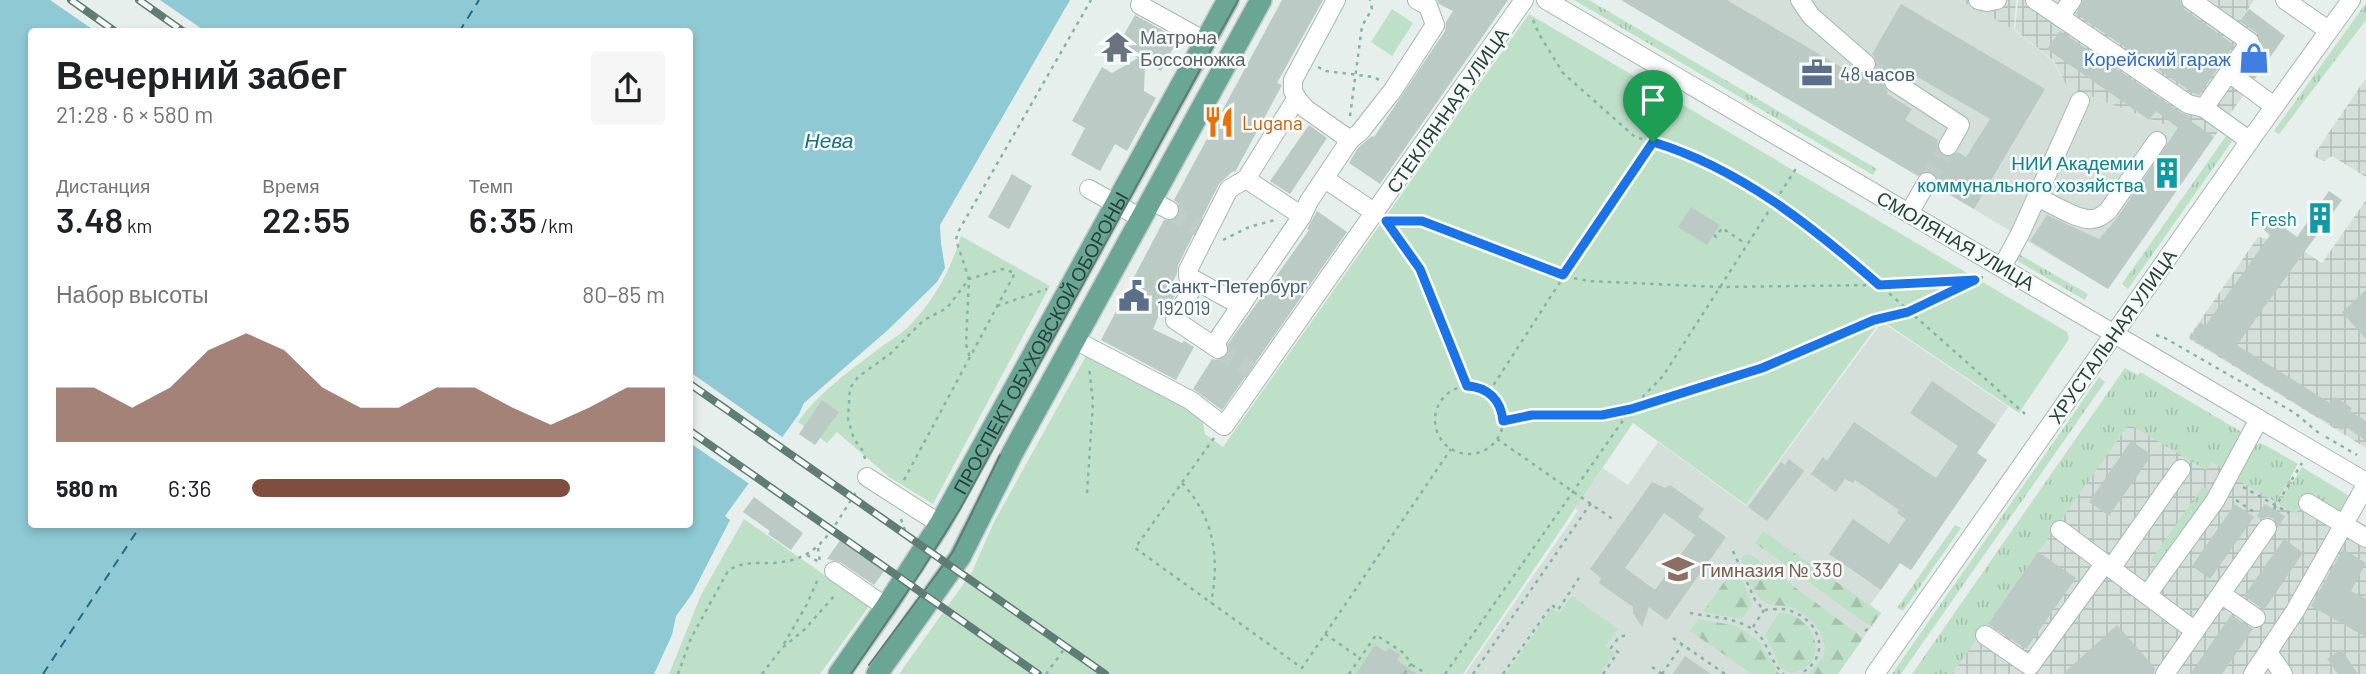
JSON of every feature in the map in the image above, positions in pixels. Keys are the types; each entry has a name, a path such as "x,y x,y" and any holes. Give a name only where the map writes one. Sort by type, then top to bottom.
{"main road":[{"name":"ПРОСПЕКТ ОБУХОВСКОЙ ОБОРОНЫ","path":"839,674 940,524 1228,0"},
{"name":"ПРОСПЕКТ ОБУХОВСКОЙ ОБОРОНЫ","path":"877,674 960,557 1013,452 1075,340 1154,209 1261,0"}],"street":[{"path":"1336,0 1303,58 1293,80 1293,90 1306,109 1350,141"},
{"path":"1298,100 1245,179 1229,189 1204,230 1188,270 1191,290 1175,320 1216,347 1303,216 1309,201 1350,141 1392,90 1435,25 1428,6 1417,0"},
{"name":"СМОЛЯНАЯ УЛИЦА","path":"1546,0 2366,483"},
{"path":"1800,0 1811,16 1866,64"},
{"path":"1978,0 1997,0"},
{"path":"2035,0 2188,104 2204,108 2250,141"},
{"path":"2060,17 2072,0"},
{"path":"2191,0 2250,43 2204,108"},
{"path":"2286,0 2329,30"},
{"name":"ХРУСТАЛЬНАЯ УЛИЦА","path":"1875,674 2351,0"},
{"path":"1140,5 1205,41"},
{"name":"СТЕКЛЯННАЯ УЛИЦА","path":"1224,426 1255,373 1526,5"},
{"path":"2229,73 2274,106"},
{"path":"1894,82 1960,125 1948,146"},
{"path":"2001,267 2020,234 2080,101"},
{"path":"2037,197 2082,218 2099,218 2108,211 2157,141"},
{"path":"1245,179 1303,216"},
{"path":"1325,179 1374,212"},
{"path":"1909,213 1927,182"},
{"path":"1089,189 1116,204 1154,209"},
{"path":"1188,276 1241,306"},
{"path":"1075,340 1190,400 1224,426"},
{"path":"2147,595 2215,501 2259,419"},
{"path":"1985,635 2029,666 2181,469"},
{"path":"867,477 940,524"},
{"path":"2253,674 2295,611 2366,483"},
{"path":"2308,503 2366,538"},
{"path":"2165,674 2267,528"},
{"path":"2060,530 2195,631"},
{"path":"830,572 886,607"},
{"path":"2221,594 2256,618"},
{"path":"2268,652 2283,674"}],"path":[{"path":"970,358 966,344 969,279 956,240 958,232 1091,0"},
{"path":"1350,141 1348,129 1355,75 1362,26 1371,9 1370,0"},
{"path":"1526,5 1539,34 1563,73 1635,137 1671,147 1720,170 1774,201 1828,239 2025,414"},
{"path":"1303,58 1326,71 1374,76 1392,90"},
{"path":"1489,392 1679,98"},
{"path":"1444,674 1631,409 1663,376 1797,167"},
{"path":"1204,230 1223,240 1249,227 1290,216 1303,216"},
{"path":"1467,386 1420,269 1386,221 1422,221 1563,275 1616,284 1719,287 1879,285 1975,280"},
{"path":"1714,235 1716,237 1722,228 1746,244"},
{"path":"678,674 691,638 727,571 744,564 801,559 818,548 867,477 863,451 854,439 848,419 850,388 858,377 890,354 924,320 947,308 969,279 1003,269 1014,273 898,497 902,527 913,548"},
{"path":"1503,421 1532,415 1602,415 1631,409 1762,368 1874,320 1908,312 1983,277"},
{"path":"997,306 1057,286"},
{"path":"2156,335 2295,412 2320,434 2347,447 2360,458"},
{"path":"1087,360 1093,386 1087,493"},
{"path":"1467,386 1479,387 1489,392 1499,403 1503,421 1497,439 1490,447 1478,453 1464,454 1451,449 1438,436 1435,413 1446,394 1457,387 1467,386"},
{"path":"1224,426 1135,548 1302,668 1451,449"},
{"path":"1497,439 1614,520"},
{"path":"2275,508 2302,463"},
{"path":"2227,477 2275,508 2289,513"},
{"path":"1182,483 1199,504 1212,538 1216,577 1211,603"},
{"path":"1473,674 1591,503"},
{"path":"818,548 830,572"},
{"path":"1733,551 1755,600 1764,610 1791,611 1800,616 1820,640 1821,650 1812,666 1800,674"},
{"path":"782,648 804,630 830,572"},
{"path":"762,674 782,648 807,604 830,572"},
{"path":"1503,674 1552,605 1558,610 1579,578"},
{"path":"1753,627 1764,610"},
{"path":"1690,613 1753,627 1784,674"},
{"path":"1866,631 1872,625"},
{"path":"1325,634 1360,658"},
{"path":"1349,674 1376,635 1404,653 1411,664 1427,674"},
{"path":"1603,674 1618,652 1611,648 1619,637 1627,635"},
{"path":"1673,638 1725,674"},
{"path":"1046,674 1070,641"},
{"path":"1652,667 1662,674 1683,644"},
{"path":"1404,674 1411,664"}],"shaded area":[{"path":"1621,0 1959,0 2014,30 2053,61 2067,87 2164,125 2174,111 2214,137 2108,289"},
{"path":"1959,0 2016,0 2014,30"},
{"path":"2018,0 2207,0 2238,23 2209,0 2254,0 2241,19 2249,9 2285,36 2214,137 2174,111 2165,125 2067,87 2054,61 2015,30"},
{"path":"2366,78 2366,177 2332,156 2324,161 2313,156"},
{"path":"2366,200 2366,448 2188,338 2258,237 2293,244 2322,263"},
{"path":"1882,322 2008,407 1977,453 1987,460 1911,570 1900,563 1870,605 1881,613 1838,674 1465,674 1578,511 1575,508 1603,468 1628,485 1658,442 1746,506"},
{"path":"2148,393 2366,526 2366,674 1949,674"}],"green space":[{"path":"1574,0 1589,0 1877,169 1873,175"},
{"path":"2366,3 2366,20 2279,134 2274,131"},
{"path":"1392,9 1413,23 1392,56 1371,42"},
{"path":"1529,14 2067,332 2069,339 2019,413 1881,320 1746,505 1633,423 1463,674 899,674 972,572 994,522 1086,356 1188,408 1203,423 1205,434 1223,447"},
{"path":"2226,136 2233,140 2128,289 2122,284"},
{"path":"961,236 1050,286 933,504 889,477 837,432 827,443 798,422 826,391 904,330 920,314 941,283"},
{"path":"2017,253 2088,294 2085,300 2014,259"},
{"path":"2125,368 2138,375 2140,372 2240,431 2240,439 2224,469 2211,462 2206,470 2129,424 1952,674 1912,674"},
{"path":"2099,377 2105,382 1901,674 1892,674"},
{"path":"2259,443 2298,464 2276,502 2236,479"},
{"path":"2302,467 2351,497 2341,514 2308,495 2296,514 2279,505"},
{"path":"2203,486 2212,492 2159,564 2156,564 2151,560"},
{"path":"744,519 869,606 820,674 669,674 701,595"},
{"path":"1955,525 1961,528 1903,611 1897,608"},
{"path":"1763,531 1881,613 1873,624 1862,621 1755,543"},
{"path":"1747,554 1863,638 1838,674 1807,674 1823,655 1824,646 1820,633 1800,612 1790,607 1768,604 1759,598 1741,558"},
{"path":"1736,565 1752,604 1742,619 1703,612"},
{"path":"1572,596 1618,629 1606,646 1615,653 1600,674 1506,674 1552,608 1559,613"},
{"path":"1779,613 1801,620 1814,639 1816,650 1813,660 1805,668 1791,673 1781,668 1765,635"},
{"path":"1698,619 1737,626 1760,642 1779,674 1752,674 1690,631"}],"water":[{"name":"Нева","path":"0,0 1070,0 940,225 945,268 937,282 889,329 804,403 799,414 725,516 730,520 692,594 676,616 672,635 654,674 0,674"}],"pier":[{"path":"50,0 160,0 201,28 91,28"},
{"path":"693,374 785,439 751,485 693,445"}],"building":[{"path":"1282,0 1323,0 1277,83 1282,85 1235,172 1219,184 1178,265 1171,285 1179,289 1171,303 1165,301 1153,329 1194,347 1176,380 1101,340 1164,220 1174,220 1179,215 1179,205 1174,200"},
{"path":"1437,0 1508,0 1380,184 1349,163 1358,148 1374,137 1445,31 1446,22 1453,11 1439,4"},
{"path":"1621,0 1727,0 1858,77 1860,74 1869,75 1875,71 1877,61 1872,54 1901,4 2045,89 1974,209 1937,187 1938,181 1933,173 1926,171 1918,176","holes":["1902,68 1990,119 1966,157 1958,152 1949,157 1942,155 1937,147 1938,140 1905,120 1912,109 1887,94 1883,82 1888,72 1899,72"]},
{"path":"2083,0 2180,0 2184,9 2234,45 2199,95 2076,14"},
{"path":"2249,9 2285,36 2255,78 2244,70 2261,42 2257,33 2240,21"},
{"path":"1135,15 1178,39 1161,71 1145,62 1144,91 1156,98 1127,151 1115,144 1100,171 1071,155 1085,128 1072,121 1102,67 1112,73 1138,58 1117,47"},
{"name":"НИИ Академии коммунального хозяйства","path":"2060,31 2190,116 2188,119 2214,137 2108,289 2030,241 2047,215 2099,239 2117,218 2178,128 2156,111 2149,120 2047,49"},
{"path":"1309,125 1327,138 1290,194 1270,181"},
{"path":"1012,174 1032,186 1009,229 988,217"},
{"path":"2329,191 2342,200 2237,345 2330,403 2335,397 2352,408 2350,411 2366,421 2366,441 2345,426 2342,430 2314,415 2190,338 2200,322 2205,326 2270,235 2264,230 2272,219 2297,237"},
{"path":"1691,207 1720,225 1707,245 1678,227"},
{"path":"1317,211 1347,232 1222,410 1193,389 1212,359 1218,360 1227,356 1228,344 1309,230 1307,229"},
{"path":"2366,290 2366,339 2342,312"},
{"path":"1932,381 1996,425 1977,453 1987,460 1911,570 1900,563 1881,590 1829,554 1853,519 1889,544 1906,519 1897,513 1899,510 1855,480 1853,483 1845,479 1836,492 1811,474 1823,457 1827,461 1854,422 1936,478 1958,446 1910,413"},
{"path":"822,400 839,412 815,445 799,434"},
{"path":"2131,441 2152,455 2109,516 2089,502"},
{"path":"1789,459 1804,471 1767,521 1748,507 1781,462 1785,465"},
{"path":"1652,482 1665,488 1670,485 1704,509 1698,517 1726,537 1667,620 1649,607 1642,627 1633,613 1633,607 1599,583 1601,578 1590,569","holes":["1664,513 1695,535 1655,590 1625,568"]},
{"path":"754,497 803,533 791,550 743,512"},
{"path":"2235,504 2254,517 2210,579 2192,566"},
{"path":"2265,504 2285,516 2278,528 2273,518 2261,519 2257,516"},
{"path":"841,539 885,570 874,585 840,562 827,559"},
{"path":"2284,539 2303,553 2264,610 2244,596"},
{"path":"2343,549 2366,563 2351,591 2366,599 2366,637 2311,606"},
{"path":"2038,552 2076,578 2026,649 1988,624"},
{"path":"2231,615 2253,629 2222,674 2190,674"},
{"path":"2117,625 2155,668 2154,674 2063,674"},
{"path":"1375,645 1386,652 1389,648 1400,655 1397,660 1417,674 1356,674"},
{"path":"2341,649 2358,674 2338,674 2327,659"},
{"path":"1685,656 1711,674 1673,674"}],"ferry route":[{"path":"462,28 479,0"},
{"path":"43,674 139,528"}],"tunnel":[{"path":"1866,64 1894,82"},
{"path":"1927,182 1948,146"},
{"path":"1169,210 1201,229"},
{"path":"1218,349 1251,370"}],"tram line":[{"path":"851,674 960,509 1238,0"},
{"path":"869,665 953,552 1000,455"}],"railway":[{"path":"71,0 110,28"},
{"path":"139,0 178,28"},
{"path":"693,386 1105,674"},
{"path":"693,433 1038,674"}],"place":[{"name":"Матрона Боссоножка","path":"1117,47"},
{"name":"Корейский гараж","path":"2254,58"},
{"name":"48 часов","path":"1817,73"},
{"name":"Lugana","path":"1219,122"},
{"name":"НИИ Академии коммунального хозяйства","path":"2167,173"},
{"name":"Fresh","path":"2320,218"},
{"name":"Санкт-Петербург 192019","path":"1134,296"},
{"name":"Гимназия № 330","path":"1678,569"}],"route":[{"path":"1653,142 1671,147 1720,170 1774,201 1828,239 1879,285 1975,280 1908,312 1874,320 1762,368 1631,409 1602,415 1532,415 1503,421 1500,406 1494,396 1482,388 1467,386 1420,269 1386,221 1422,221 1563,275 1653,142"}]}
